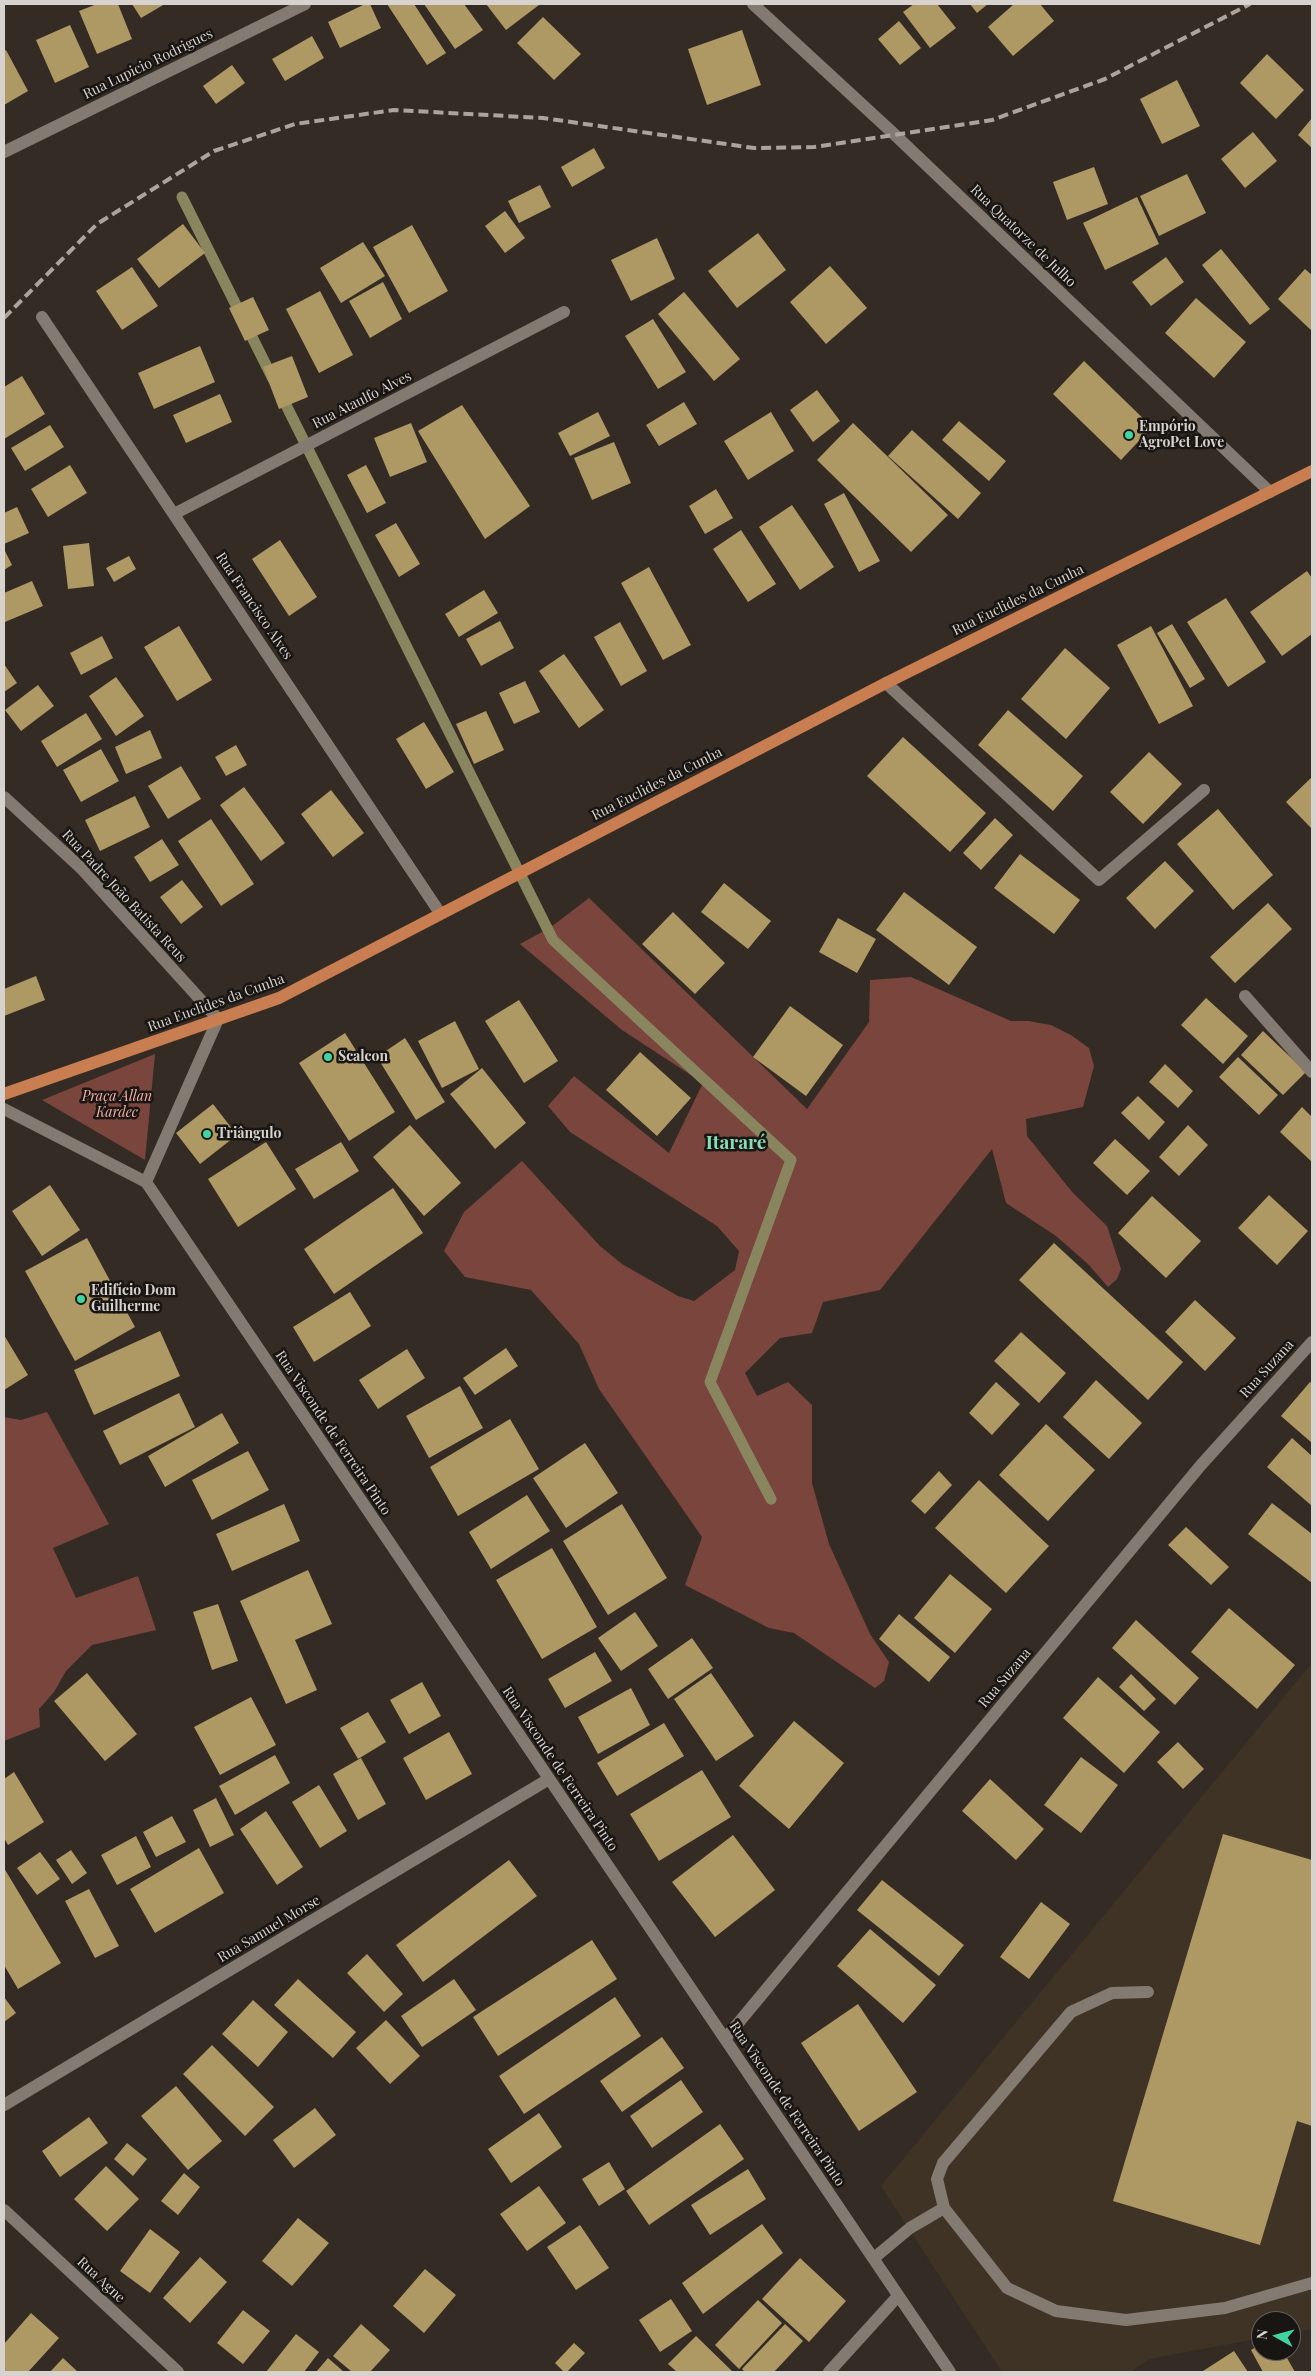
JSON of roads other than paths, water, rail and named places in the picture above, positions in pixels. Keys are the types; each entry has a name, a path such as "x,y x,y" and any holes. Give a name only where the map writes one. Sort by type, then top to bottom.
{"main road":[{"name":"Rua Euclides da Cunha","path":"4,1094 279,998 440,912 886,682 1312,471"}],"street":[{"name":"Rua Lupicio Rodrigues","path":"4,152 305,4"},
{"name":"Rua Quatorze de Julho","path":"753,4 894,134 1270,492"},
{"name":"Rua Ataulfo Alves","path":"174,514 564,312"},
{"name":"Rua Francisco Alves","path":"42,317 440,912"},
{"path":"886,682 1099,880 1204,790"},
{"name":"Rua Padre João Batista Reus","path":"4,797 81,868 218,1020"},
{"path":"1245,996 1312,1072"},
{"path":"146,1182 218,1020"},
{"name":"Rua Visconde de Ferreira Pinto","path":"4,1109 146,1182 950,2372"},
{"name":"Rua Suzana","path":"725,2039 1201,1465 1312,1342"},
{"name":"Rua Samuel Morse","path":"4,2105 549,1779"},
{"path":"1148,1992 1112,1993 1071,2012 942,2163 937,2179 944,2208 1007,2288 1056,2311 1126,2320 1225,2308 1312,2283"},
{"path":"874,2258 910,2228 944,2208"},
{"name":"Rua Agne","path":"4,2210 178,2372"},
{"path":"830,2372 898,2296"}],"waterway":[{"path":"182,197 273,379"},
{"path":"280,393 553,940 791,1160 710,1382 771,1499"}],"railway":[{"path":"4,318 97,224 214,151 295,124 394,110 543,118 754,148 814,147 992,120 1105,79 1250,4"}],"place":[{"name":"Empório AgroPet Love","path":"1129,435"},
{"name":"Scalcon","path":"328,1057"},
{"name":"Triângulo","path":"207,1134"},
{"name":"Edifício Dom Guilherme","path":"81,1299"}],"district":[{"name":"Itararé","path":"736,1143"}],"park label":[{"name":"Praça Allan Kardec","path":"117,1106"}]}
